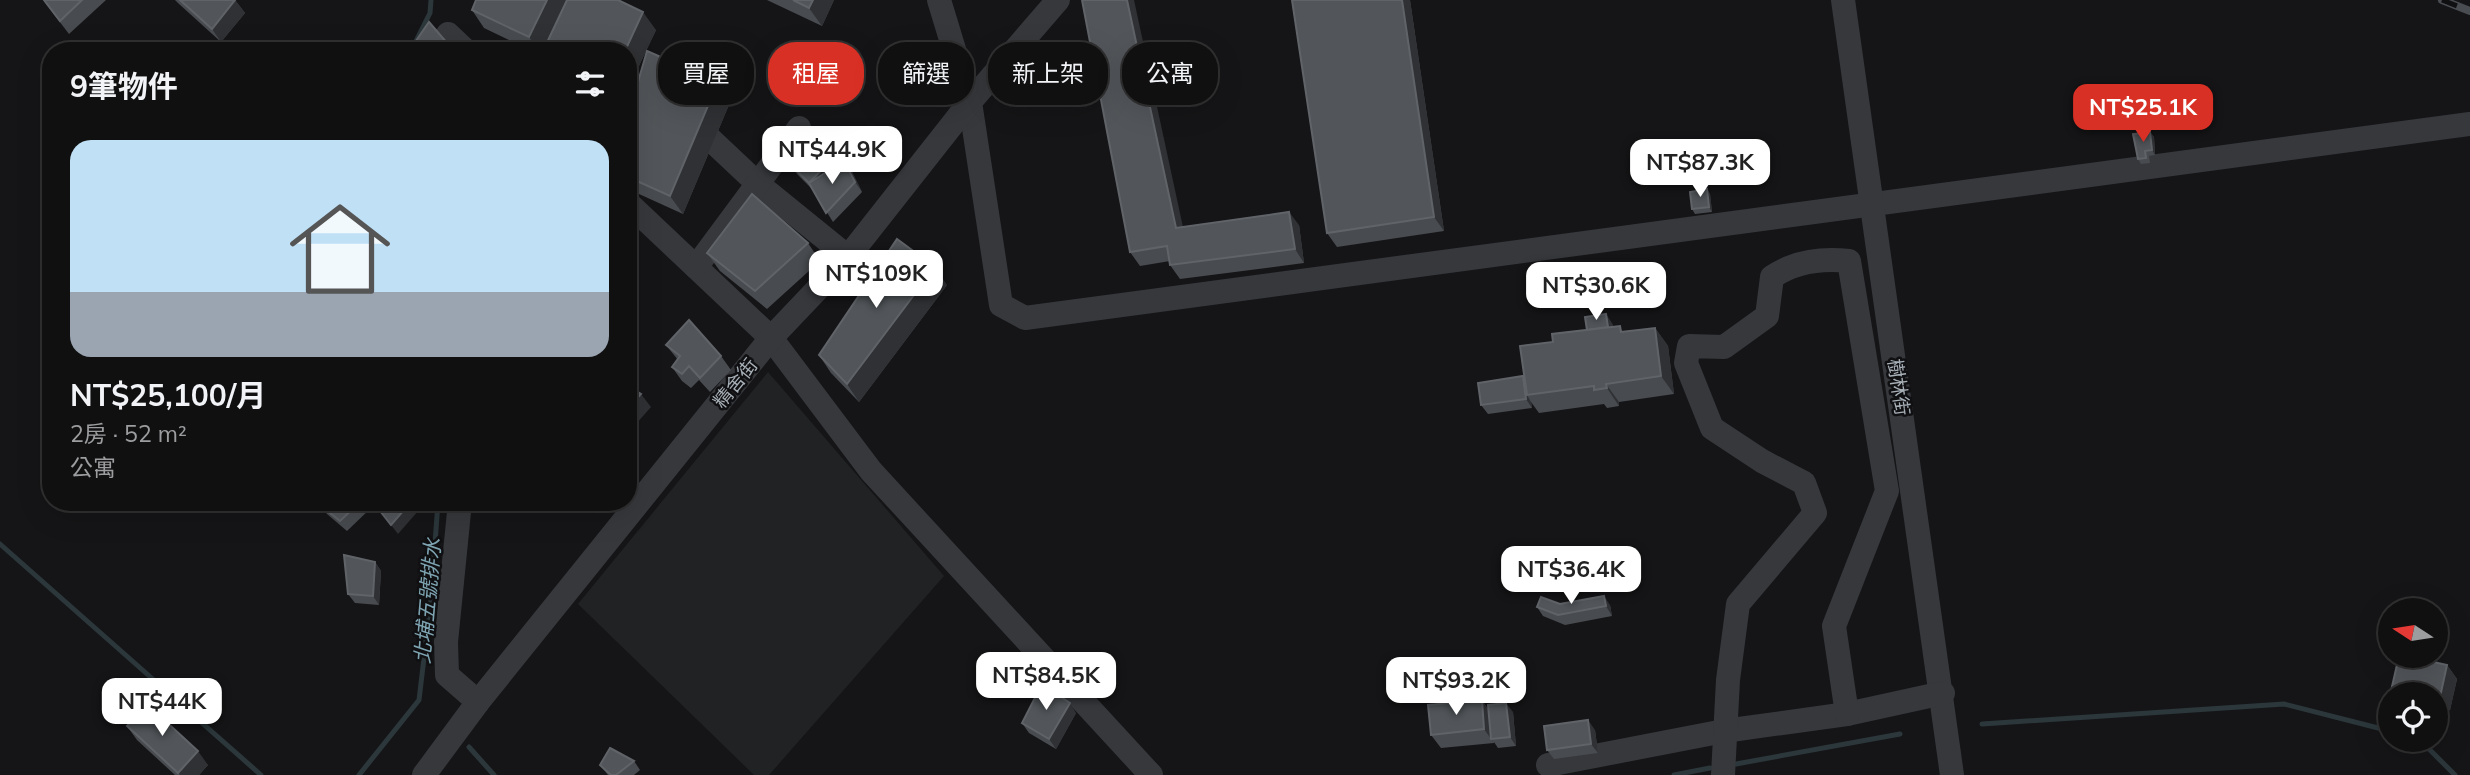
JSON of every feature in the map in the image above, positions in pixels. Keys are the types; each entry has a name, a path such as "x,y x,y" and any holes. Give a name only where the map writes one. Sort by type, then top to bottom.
{"street":[{"path":"939,0 952,42"},
{"name":"精舍街","path":"974,97 1058,0"},
{"name":"樹林街","path":"1843,0 1943,693 1952,775"},
{"path":"449,34 457,42"},
{"name":"精舍街","path":"637,504 771,338 848,257 968,105"},
{"path":"970,105 1000,305 1025,318 2470,124"},
{"path":"679,110 758,184 848,257"},
{"path":"696,267 799,128"},
{"path":"637,212 771,338 871,471 1151,775"},
{"path":"1723,775 1724,731 1738,604 1815,513 1804,483 1762,461 1712,428 1686,363 1689,346 1724,347 1768,316 1772,277 1788,266 1835,260 1849,261 1887,491 1835,626 1847,714"},
{"path":"459,511 446,642 447,675 478,702"},
{"name":"精舍街","path":"424,775 478,702 632,511"},
{"path":"1548,765 1724,731 1847,714 1943,693"}],"shaded area":[{"path":"768,372 944,576 769,775 754,775 578,604"}],"building":[{"path":"44,0 82,0 60,21"},
{"path":"180,0 235,0 212,29"},
{"path":"476,0 547,0 529,37 472,10"},
{"path":"567,0 618,0 643,12 629,42 547,42"},
{"path":"793,0 813,0 809,8"},
{"path":"1082,0 1127,0 1136,42 1122,42 1122,105 1150,105 1176,228 1289,212 1295,249 1170,265 1167,246 1130,252 1102,105 1108,105 1108,42 1090,42"},
{"path":"1292,0 1402,0 1434,217 1327,233"},
{"path":"429,22 446,42 415,42"},
{"path":"647,51 658,56 658,105 708,105 670,196 637,181 637,85"},
{"path":"2150,132 2152,150 2145,151 2146,158 2138,159 2133,134"},
{"path":"815,133 840,151 809,183 790,164"},
{"path":"844,161 855,182 826,213 809,183"},
{"path":"1707,189 1709,207 1692,209 1690,192"},
{"path":"752,194 808,243 755,291 707,253"},
{"path":"897,239 935,267 847,384 819,355"},
{"path":"1606,314 1608,327 1587,330 1585,317"},
{"path":"689,320 721,356 700,378 689,366 682,374 672,367 680,356 666,345"},
{"path":"1620,326 1621,332 1655,328 1661,376 1606,384 1607,388 1594,390 1594,386 1527,395 1520,346 1553,342 1552,334"},
{"path":"1523,376 1526,399 1481,405 1478,383"},
{"path":"328,511 351,511 340,521"},
{"path":"380,511 403,511 391,525"},
{"path":"344,555 375,562 373,596 348,594"},
{"path":"1604,596 1606,606 1558,615 1537,607 1541,597 1560,604"},
{"path":"2396,668 2446,668 2443,682 2393,682"},
{"path":"1042,684 1070,703 1049,739 1022,723"},
{"path":"1482,700 1484,729 1431,735 1428,705"},
{"path":"1506,703 1510,737 1491,739 1488,705"},
{"path":"147,704 198,751 178,773 127,726"},
{"path":"1588,720 1591,744 1547,750 1544,726"},
{"path":"610,748 634,761 616,775 611,775 600,765"}],"waterway":[{"name":"北埔五號排水","path":"416,42 430,13 431,0"},
{"name":"北埔五號排水","path":"359,775 419,700 431,599 437,511"},
{"path":"0,544 164,689"},
{"path":"176,700 261,775"},
{"path":"1982,724 2284,704 2378,728"},
{"path":"1736,764 1900,734"},
{"path":"469,747 494,775"},
{"path":"2432,752 2455,775"},
{"path":"1674,775 1710,768"}],"railway":[{"path":"2442,0 2470,11"}]}
